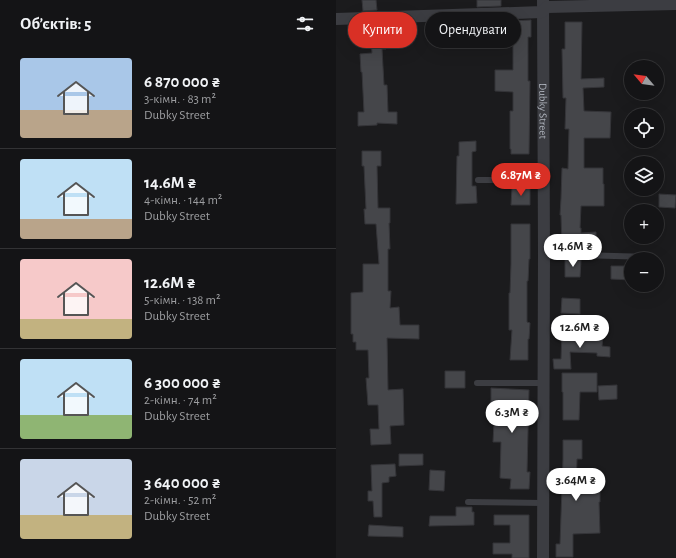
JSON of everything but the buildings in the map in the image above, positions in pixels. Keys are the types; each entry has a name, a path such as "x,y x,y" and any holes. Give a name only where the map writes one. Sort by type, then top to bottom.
{"street":[{"path":"336,19 543,6 676,4"},
{"name":"Dubky Street","path":"543,6 543,558"}],"lane":[{"path":"478,180 544,180"},
{"path":"544,254 624,256"},
{"path":"477,383 544,383"},
{"path":"468,502 544,503"}]}
